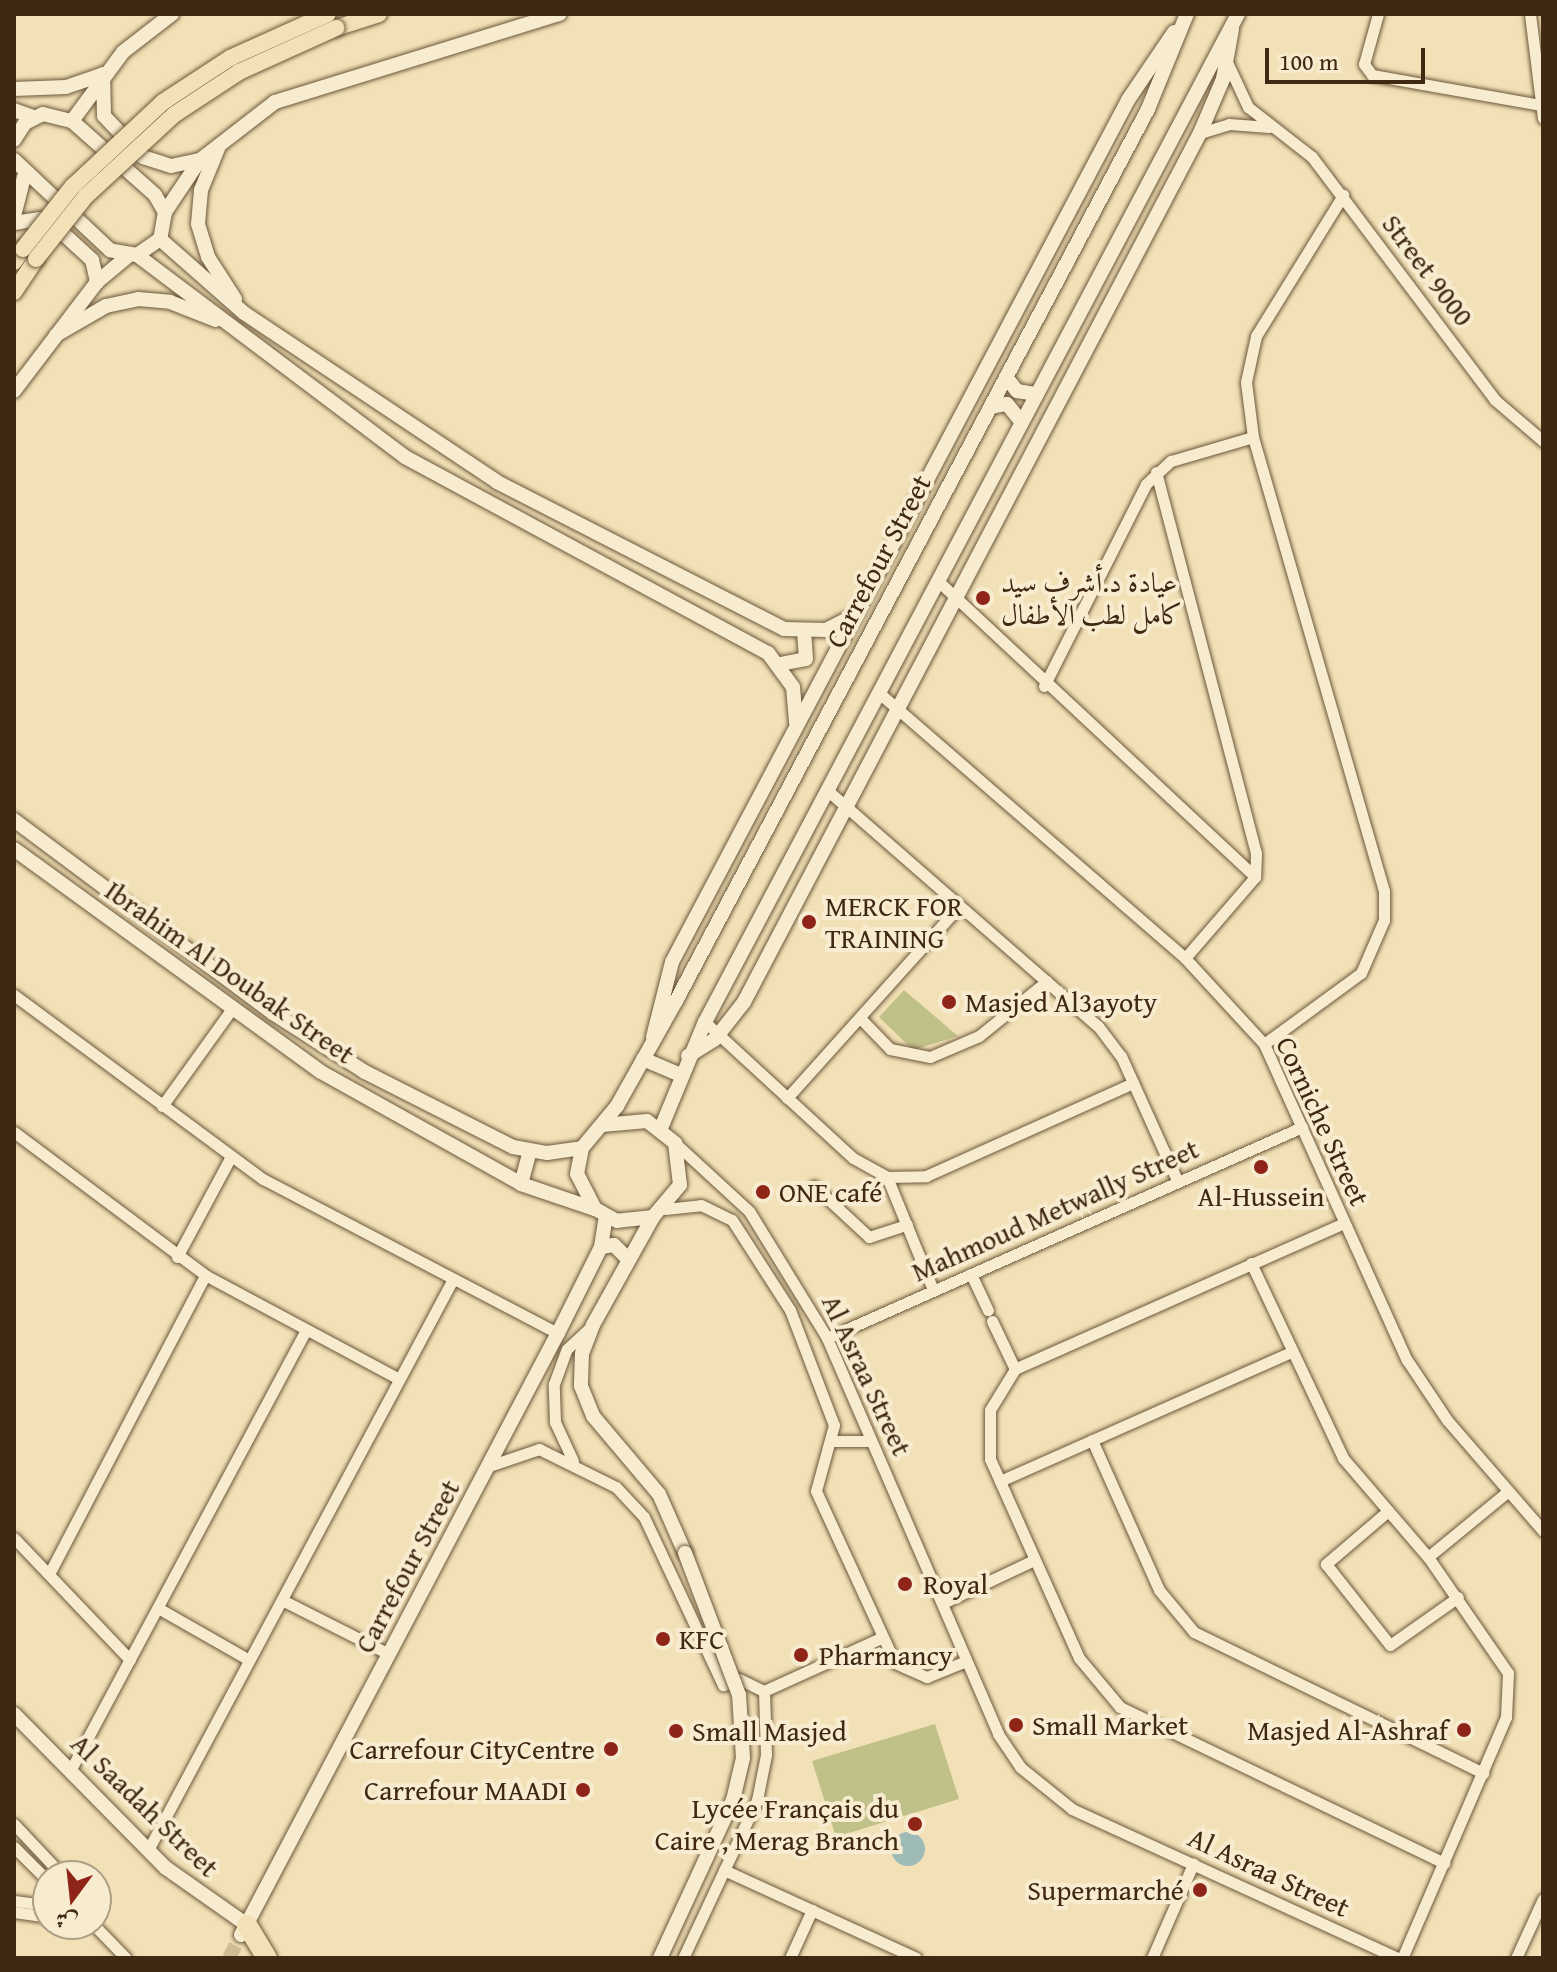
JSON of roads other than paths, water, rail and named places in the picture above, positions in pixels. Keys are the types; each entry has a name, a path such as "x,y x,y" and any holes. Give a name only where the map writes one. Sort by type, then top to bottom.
{"highway":[{"path":"244,1930 267,1958"}],"main road":[{"path":"14,292 24,257 73,186 163,102 230,58 332,21 379,14"}],"street":[{"path":"72,121 103,74 172,14"},
{"path":"14,391 97,282 160,239 165,212 200,160 223,138 303,89 560,14"},
{"path":"1378,14 1364,64 1372,75 1542,112 1530,14"},
{"path":"653,1040 665,977 751,811 1133,90 1185,19"},
{"name":"Carrefour Street","path":"602,1125 643,1059 746,868 1087,225 1185,19"},
{"path":"688,1056 719,1035 744,1002 847,808 1200,133 1227,62 1235,19"},
{"path":"661,1128 679,1074 705,1022 1020,420 1235,19"},
{"name":"Street 9000","path":"1227,62 1239,93 1274,128 1312,157 1495,400 1543,441"},
{"path":"14,89 66,87 103,74"},
{"path":"103,74 104,116 143,157 171,166 200,160"},
{"path":"14,110 33,117 72,121 165,212"},
{"path":"14,140 33,117"},
{"path":"1200,133 1244,123 1274,128"},
{"path":"223,138 201,190 198,224 208,257 244,313"},
{"path":"14,160 24,177 110,250 132,256 418,465 780,664 796,700 796,726"},
{"path":"14,216 24,177"},
{"path":"1264,1044 1361,973 1376,948 1384,891 1253,437 1246,382 1256,336 1343,195"},
{"path":"14,223 39,219 56,227 92,260 97,282"},
{"path":"1045,256 1087,225"},
{"path":"1110,251 1149,231"},
{"path":"160,239 244,313 457,460 774,625 804,632 856,614"},
{"path":"56,335 106,306 138,299 170,302 233,328"},
{"path":"1006,377 1017,391 1035,394"},
{"path":"991,407 1007,404 1020,420"},
{"path":"1044,686 1111,542 1156,472 1171,461 1253,437"},
{"path":"1156,472 1256,853 1255,877 1185,958"},
{"path":"898,532 929,519"},
{"path":"937,580 1044,686 1255,877"},
{"path":"780,664 806,659 804,632"},
{"name":"Corniche Street","path":"878,692 1185,958 1264,1044 1413,1371 1507,1492 1543,1531"},
{"path":"827,790 1098,1026 1133,1083 1178,1182"},
{"path":"746,868 751,811"},
{"name":"Ibrahim Al Doubak Street","path":"14,820 303,1034 530,1151"},
{"name":"Ibrahim Al Doubak Street","path":"14,849 231,1010 321,1072 521,1184 600,1213"},
{"path":"787,1098 862,1020 959,906"},
{"path":"862,1020 890,1049 930,1057 979,1036 1047,981"},
{"path":"14,995 230,1158 558,1333"},
{"path":"162,1106 231,1010"},
{"path":"705,1022 853,1158 887,1177 926,1176 1133,1083"},
{"path":"643,1059 679,1074"},
{"path":"659,1213 600,1213 577,1174 582,1148 602,1125 632,1118 661,1128 675,1143 682,1171 659,1213 626,1257 593,1325 580,1370 586,1402 652,1485 685,1553 739,1695 743,1758 733,1800 660,1958"},
{"name":"Mahmoud Metwally Street","path":"827,1338 1302,1127"},
{"path":"14,1132 205,1275 399,1379"},
{"name":"Al Asraa Street","path":"675,1143 749,1211 827,1338 998,1734 1035,1784 1193,1864 1400,1958"},
{"path":"521,1184 530,1151 582,1148"},
{"path":"177,1257 230,1158"},
{"path":"887,1177 933,1290"},
{"path":"814,1186 869,1237 907,1225"},
{"name":"Al Asraa Street","path":"659,1213 709,1207 748,1241 799,1329 833,1417 832,1441 814,1486 895,1663 913,1676 934,1676 966,1661"},
{"name":"Carrefour Street","path":"244,1930 601,1247 600,1213"},
{"path":"1344,1223 1015,1369 988,1423 1000,1481 1079,1658 1120,1707 1444,1863"},
{"path":"601,1247 618,1247 626,1257"},
{"path":"1251,1263 1289,1353 1343,1458 1428,1557 1508,1673 1506,1717 1400,1958"},
{"path":"971,1274 1015,1369"},
{"path":"49,1574 205,1275"},
{"path":"148,1850 453,1279"},
{"path":"573,1461 555,1422 554,1384 567,1349 593,1325"},
{"path":"70,1771 306,1330"},
{"path":"1000,1481 1289,1353"},
{"path":"1092,1440 1159,1590 1194,1632 1483,1773"},
{"path":"832,1441 871,1441"},
{"path":"489,1466 530,1450 573,1461 616,1487 644,1517 722,1683 739,1679 764,1691"},
{"path":"1428,1557 1507,1492"},
{"path":"1388,1511 1326,1564 1390,1645 1458,1597"},
{"path":"14,1538 130,1660"},
{"path":"943,1603 1034,1560"},
{"path":"282,1600 389,1654"},
{"path":"158,1608 249,1660"},
{"path":"764,1691 881,1638"},
{"path":"683,1958 761,1786 764,1691"},
{"name":"Al Saadah Street","path":"14,1714 148,1850 244,1930"},
{"path":"14,1824 48,1860"},
{"path":"14,1847 32,1865"},
{"path":"1153,1958 1193,1864"},
{"path":"724,1870 916,1958"},
{"path":"1516,1958 1542,1904"},
{"path":"790,1958 812,1910"},
{"path":"109,1940 126,1958"}],"water":[{"path":"908,1832 920,1837 925,1849 920,1861 908,1866 896,1861 891,1849 896,1837"}],"tunnel":[{"path":"229,1958 241,1935"}],"place":[{"name":"عيادة د.أشرف سيد كامل لطب الأطفال","path":"983,598"},
{"name":"MERCK FOR TRAINING","path":"809,922"},
{"name":"Masjed Al3ayoty","path":"949,1002"},
{"name":"Al-Hussein","path":"1261,1167"},
{"name":"ONE café","path":"763,1192"},
{"name":"Royal","path":"905,1584"},
{"name":"KFC","path":"663,1639"},
{"name":"Pharmancy","path":"801,1655"},
{"name":"Small Market","path":"1016,1725"},
{"name":"Masjed Al-Ashraf","path":"1464,1730"},
{"name":"Small Masjed","path":"676,1731"},
{"name":"Carrefour CityCentre","path":"611,1749"},
{"name":"Carrefour MAADI","path":"583,1790"},
{"name":"Lycée Français du Caire , Merag Branch","path":"915,1824"},
{"name":"Supermarché","path":"1200,1890"}]}
